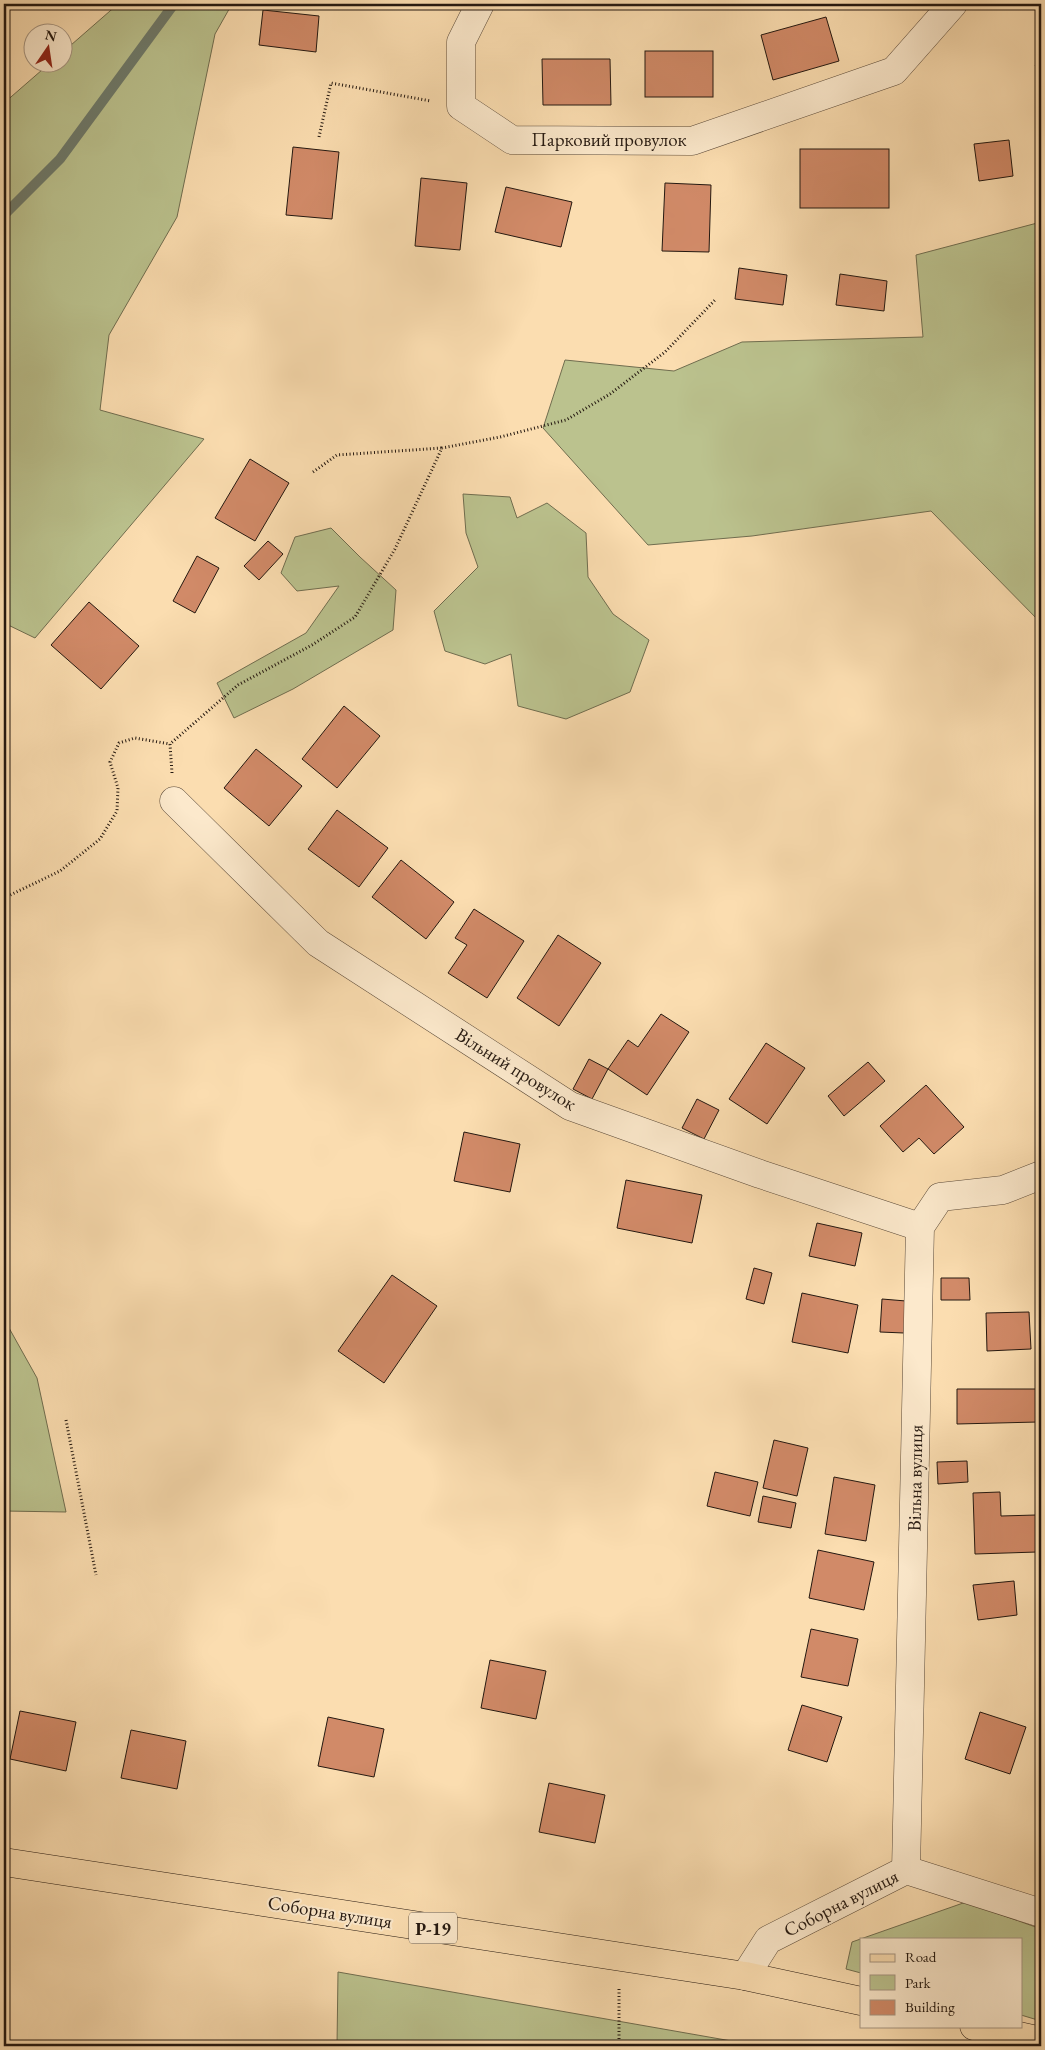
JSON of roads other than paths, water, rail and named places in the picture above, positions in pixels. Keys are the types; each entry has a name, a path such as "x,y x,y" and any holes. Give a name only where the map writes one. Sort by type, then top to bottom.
{"main road":[{"name":"Соборна вулиця","path":"4,1862 745,1976 860,2001"},
{"path":"983,2028 1041,2041"}],"street":[{"name":"Парковий провулок","path":"480,4 461,42 461,106 512,140 692,141 894,72 953,4"},
{"name":"Вільний провулок","path":"174,801 318,943 570,1106 760,1174 920,1227"},
{"path":"920,1227 940,1197 1003,1190 1041,1175"},
{"name":"Вільна вулиця","path":"906,1870 920,1227"},
{"name":"Соборна вулиця","path":"745,1976 768,1940 906,1870 1041,1913"}],"waterway":[{"path":"4,215 60,159 174,4"}]}
